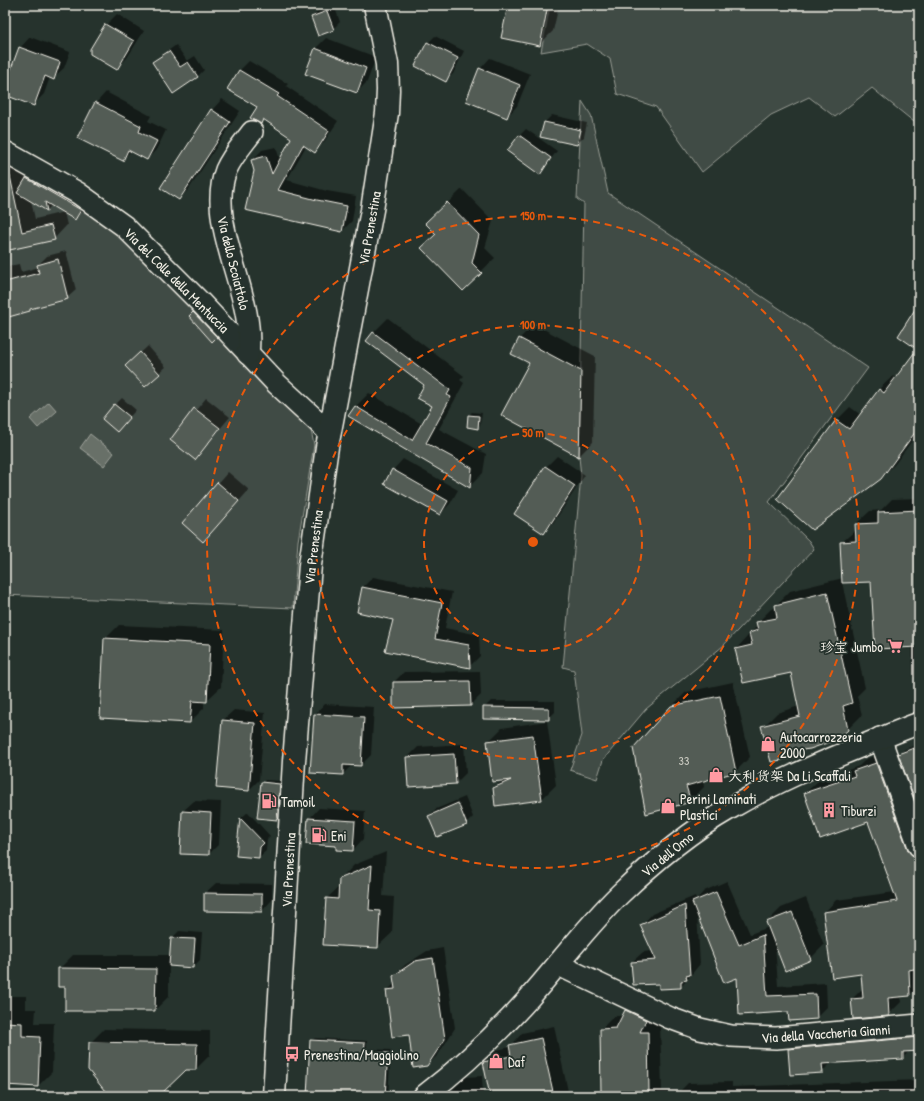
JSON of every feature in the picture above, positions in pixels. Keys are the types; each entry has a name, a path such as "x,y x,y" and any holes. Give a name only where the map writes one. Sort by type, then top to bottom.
{"main road":[{"name":"Via Prenestina","path":"274,1096 305,613 315,522 386,127 388,77 383,42 375,5"}],"street":[{"name":"Via dello Scoiattolo","path":"248,354 249,333 246,310 226,234 221,202 224,179 229,164 252,132"},
{"name":"Via del Colle della Mentuccia","path":"5,152 78,193 124,226 200,302 283,390 330,432"},
{"name":"Via dell'Omo","path":"424,1096 475,1053 530,997 594,921 620,894 650,867 715,817 783,780 880,738 919,723"},
{"path":"880,738 919,846"},
{"name":"Via della Vaccheria Gianni","path":"559,963 565,968 670,1018 731,1036 776,1038 919,1025"}],"shaded area":[{"path":"550,5 919,5 919,126 872,88 835,117 809,97 771,115 702,172 656,107 617,94 610,59 587,44 541,52"},
{"path":"582,101 591,115 608,193 868,368 769,502 809,541 814,549 723,646 646,709 603,760 597,779 570,770 582,735 574,670 563,667 581,476 579,457 584,204 577,199"},
{"path":"5,161 92,208 311,430 314,445 298,541 293,608 5,595"},
{"path":"49,402 57,411 38,428 30,419"},
{"path":"90,434 114,453 104,466 80,448"}],"building":[{"path":"508,5 548,5 540,46 501,38"},
{"path":"327,11 334,30 318,36 311,17"},
{"path":"105,24 134,41 117,70 90,54 90,49"},
{"path":"427,42 458,58 446,82 415,66"},
{"path":"19,47 60,62 54,80 45,76 34,106 5,95 5,85"},
{"path":"315,48 366,68 357,93 305,74"},
{"path":"169,51 180,67 188,62 198,77 173,94 152,62"},
{"path":"479,68 520,85 507,118 466,101"},
{"path":"239,70 279,94 277,96 329,131 315,153 303,145 278,190 347,206 342,232 245,210 254,171 251,160 266,156 272,174 291,138 263,119 261,124 250,118 257,107 227,89"},
{"path":"95,102 141,126 139,132 157,141 147,160 128,150 123,161 77,138"},
{"path":"211,109 230,122 179,200 160,188"},
{"path":"544,122 581,130 577,145 540,137"},
{"path":"519,135 551,158 540,175 507,151"},
{"path":"10,176 22,232 51,225 55,240 5,251 5,177"},
{"path":"26,178 81,210 75,220 45,202 47,211 17,193"},
{"path":"447,202 479,235 472,263 482,273 463,291 421,248 436,234 425,223"},
{"path":"58,259 68,299 30,309 30,311 5,318 5,282 39,273 37,265"},
{"path":"919,303 919,427 881,479 812,530 777,499 836,420 849,429 879,389 884,393 917,349 898,336"},
{"path":"193,312 217,337 212,342 189,316"},
{"path":"373,332 450,390 447,395 451,397 426,443 472,468 470,488 348,416 355,406 412,440 432,406 417,398 424,385 366,341"},
{"path":"519,338 581,371 579,457 501,415 529,363 511,354"},
{"path":"140,352 160,374 145,387 125,366"},
{"path":"114,404 130,417 117,432 102,419"},
{"path":"194,408 220,428 195,460 170,440"},
{"path":"468,415 479,416 478,429 467,427"},
{"path":"545,466 575,486 544,534 514,514"},
{"path":"392,469 448,501 440,515 384,484"},
{"path":"217,482 239,501 203,542 182,523"},
{"path":"919,510 919,647 875,649 871,582 842,583 840,542 856,541 855,524 878,523 878,512"},
{"path":"362,587 442,603 435,639 469,645 470,668 385,651 393,620 357,612"},
{"path":"827,592 852,703 843,706 848,730 838,739 810,749 795,751 797,757 771,762 761,726 800,716 791,673 743,683 735,649 752,645 749,633 758,630 756,622 777,618 775,605"},
{"path":"104,638 210,644 207,702 192,701 190,723 100,718"},
{"path":"470,681 471,706 393,708 393,682"},
{"path":"720,696 736,772 686,786 691,802 646,814 633,748 671,706"},
{"path":"483,707 549,708 549,720 483,719"},
{"path":"314,714 364,717 361,766 343,765 343,775 310,773"},
{"path":"222,720 255,723 249,791 216,788"},
{"path":"533,735 542,800 495,806 493,788 511,780 492,782 487,741"},
{"path":"919,746 919,811 898,754"},
{"path":"454,754 456,784 408,787 406,757"},
{"path":"876,763 908,850 912,855 919,858 919,968 909,970 910,996 888,998 889,1016 853,1019 851,999 863,998 861,974 832,978 823,912 897,901 868,822 820,839 804,793 855,776 853,771"},
{"name":"Tamoil","path":"261,782 280,784 277,820 257,818"},
{"path":"458,803 467,825 437,837 428,816"},
{"path":"182,811 211,813 209,855 180,854"},
{"path":"240,818 264,843 260,847 259,858 236,856"},
{"path":"308,818 355,821 353,851 336,850 336,846 306,844"},
{"path":"372,865 369,910 380,911 378,948 323,945 326,898 338,899 339,879"},
{"path":"716,892 739,945 763,935 767,996 816,994 817,1019 789,1021 788,1012 739,1015 737,978 724,983 692,902"},
{"path":"204,893 262,894 262,912 204,911"},
{"path":"685,905 690,975 686,976 687,980 681,981 681,988 659,989 659,984 633,985 631,962 656,960 640,925"},
{"path":"792,912 811,960 785,971 766,922"},
{"path":"171,938 195,939 193,968 169,966"},
{"path":"433,958 445,1039 427,1066 413,1068 409,1035 392,1037 386,990 395,989 393,976 415,961"},
{"path":"58,968 156,969 155,1011 65,1011 65,987 58,987"},
{"path":"625,1010 646,1020 640,1032 648,1032 649,1092 601,1093 600,1029 616,1028"},
{"path":"5,1022 22,1023 22,1036 40,1037 38,1087 5,1085"},
{"path":"919,1037 919,1051 903,1052 903,1059 822,1064 823,1073 790,1075 788,1049"},
{"path":"541,1038 554,1096 490,1096 483,1062 511,1056 509,1045"},
{"path":"310,1040 365,1043 364,1052 388,1053 385,1096 307,1096"},
{"path":"89,1042 197,1044 196,1070 186,1070 159,1096 109,1096 88,1070"}],"place":[{"name":"珍宝 Jumbo","path":"895,646"},
{"name":"Autocarrozzeria 2000","path":"768,744"},
{"name":"大利货架 Da Li Scaffali","path":"716,775"},
{"name":"Tamoil","path":"269,801"},
{"name":"Perini Laminati Plastici","path":"668,806"},
{"name":"Tiburzi","path":"829,810"},
{"name":"Eni","path":"319,835"},
{"name":"Prenestina/Maggiolino","path":"292,1054"},
{"name":"Daf","path":"496,1061"}]}
